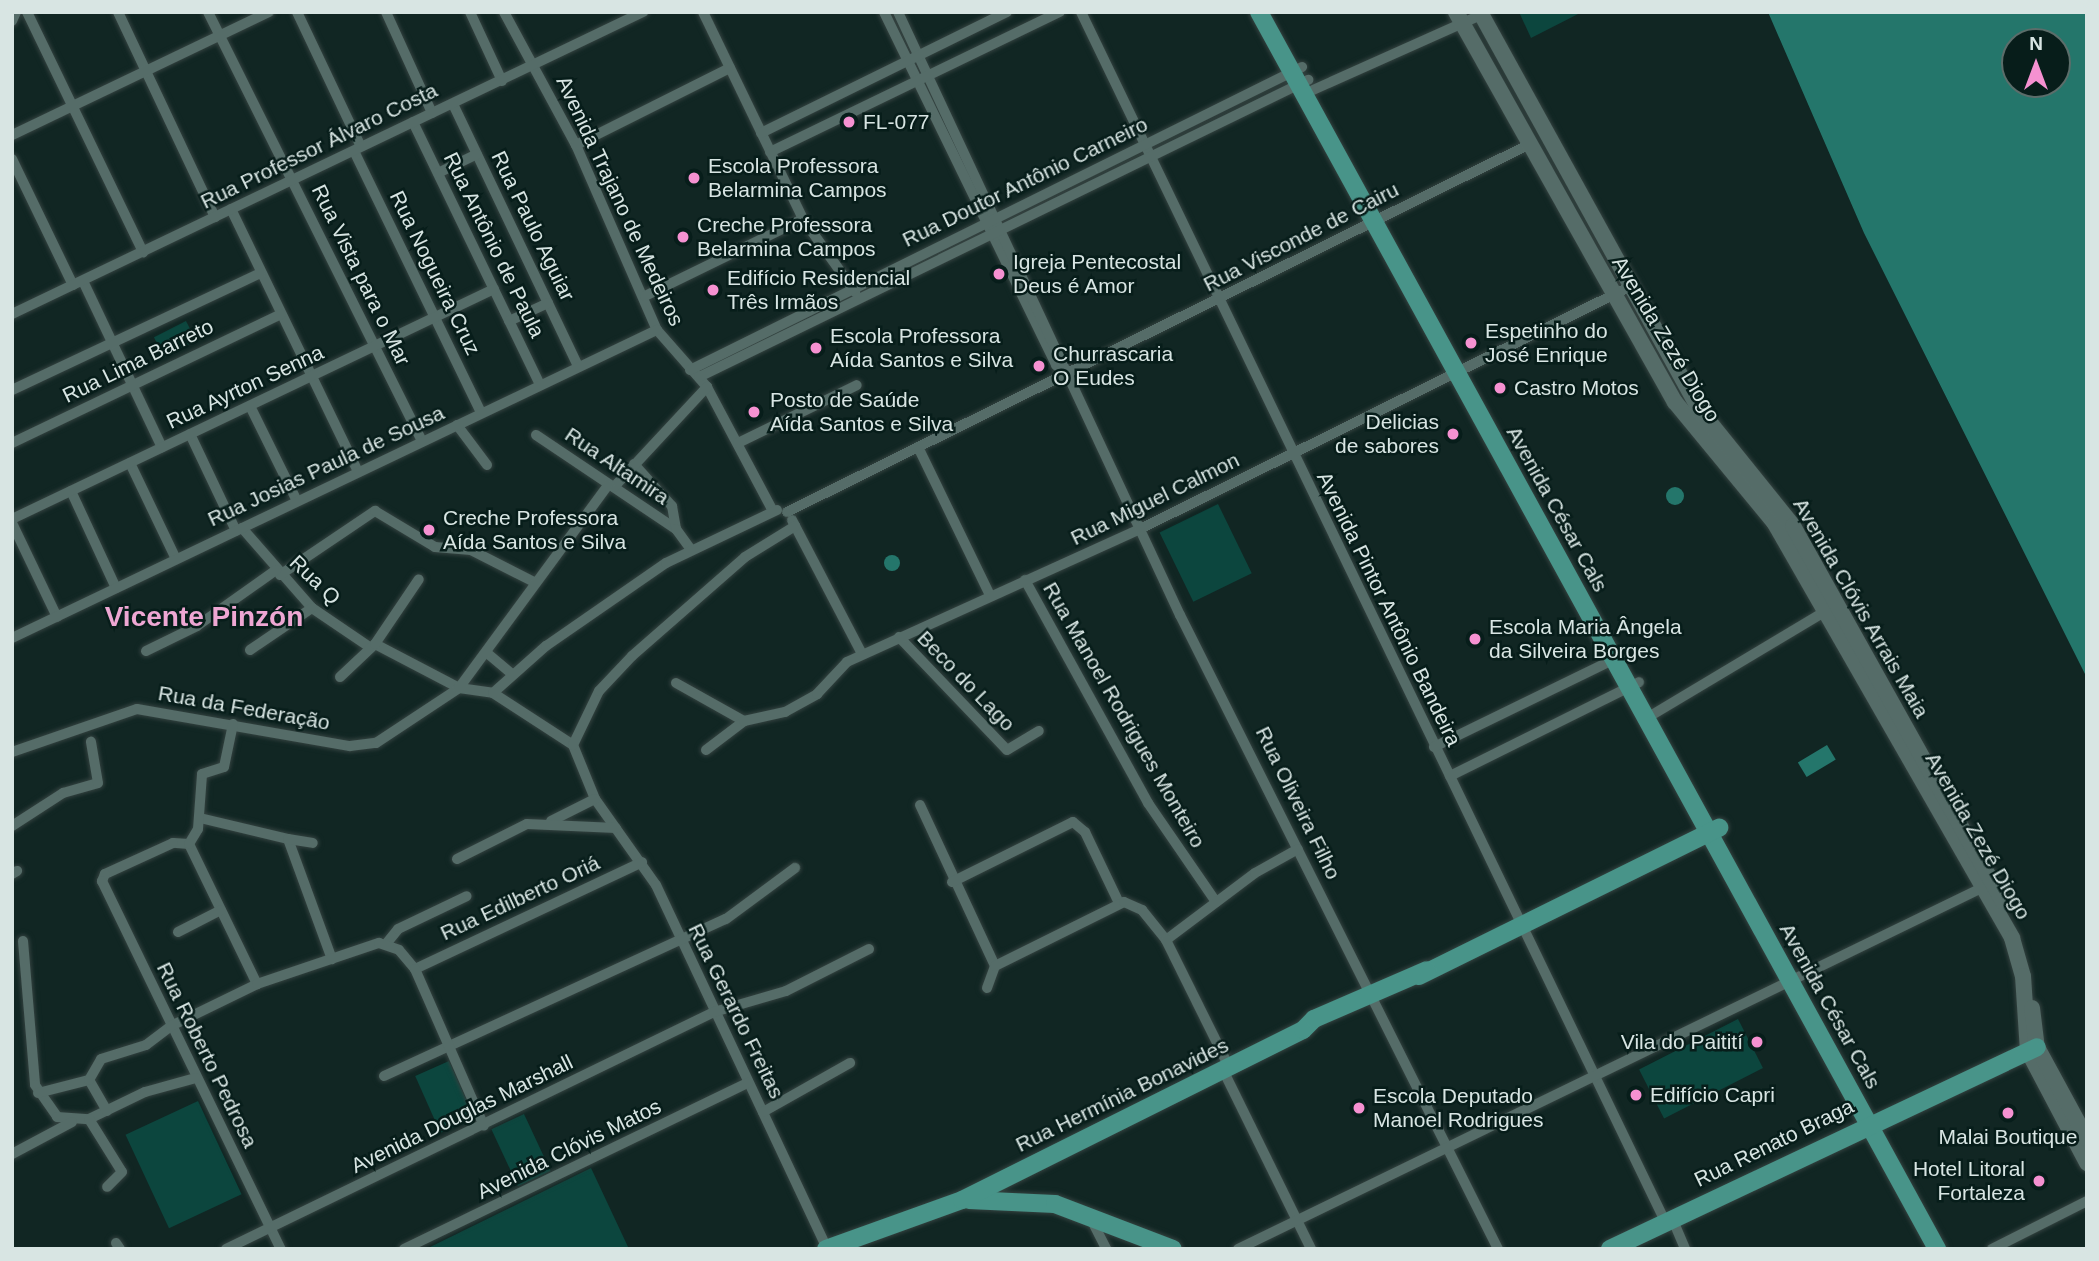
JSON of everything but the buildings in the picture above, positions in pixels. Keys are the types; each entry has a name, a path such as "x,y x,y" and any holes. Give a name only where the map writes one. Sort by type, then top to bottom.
{"main road":[{"name":"Avenida César Cals","path":"1259,12 1303,79"},
{"name":"Avenida César Cals","path":"1272,12 1303,79 1872,1120 1937,1249"},
{"name":"Avenida Clóvis Arrais Maia","path":"1480,13 1629,287 1703,416 1793,526 1987,886"},
{"name":"Avenida Zezé Diogo","path":"1459,18 1613,295 1682,412 1774,522 1987,886 2019,953 2032,1049"},
{"name":"Rua Hermínia Bonavides","path":"962,1200 1714,830"},
{"name":"Rua Renato Braga","path":"1610,1249 1872,1120 2032,1049"},
{"path":"2032,1049 2087,1139"},
{"path":"2032,1049 2087,1163"},
{"name":"Avenida César Cals","path":"1872,1120 1949,1249"},
{"path":"826,1249 962,1200 1042,1202 1089,1214 1173,1249"}],"street":[{"path":"12,21 16,12"},
{"path":"27,12 143,252"},
{"path":"118,12 215,217"},
{"name":"Rua Vista para o Mar","path":"208,12 422,442"},
{"path":"12,135 269,12"},
{"name":"Rua Nogueira Cruz","path":"297,12 434,317 481,413"},
{"path":"386,12 432,113"},
{"path":"470,12 502,80"},
{"name":"Avenida Trajano de Medeiros","path":"504,12 576,145 645,296 657,330 707,387 772,509"},
{"name":"Rua Professor Álvaro Costa","path":"12,313 643,12"},
{"path":"703,12 803,219 859,297"},
{"name":"Rua Oliveira Filho","path":"884,12 917,81 994,225 1140,529 1444,1146 1498,1249"},
{"name":"Rua Oliveira Filho","path":"898,12 929,75 994,225"},
{"path":"761,133 1007,12"},
{"path":"770,152 1060,12"},
{"name":"Avenida Pintor Antônio Bandeira","path":"1081,12 1216,302 1293,454 1593,1074 1685,1249"},
{"name":"Rua Doutor Antônio Carneiro","path":"699,377 859,297 877,282 916,262 1144,152 1207,115 1459,18 1480,13"},
{"path":"576,145 730,68"},
{"name":"Rua Doutor Antônio Carneiro","path":"1144,152 1212,126 1303,79"},
{"name":"Rua Paulo Aguiar","path":"453,104 578,366"},
{"path":"1207,115 1212,126"},
{"name":"Rua Antônio de Paula","path":"413,122 540,385"},
{"name":"Rua Visconde de Cairu","path":"787,512 1216,302 1530,144"},
{"path":"438,173 477,154"},
{"path":"12,159 112,343 162,447"},
{"path":"231,209 358,472"},
{"path":"645,296 803,219"},
{"path":"12,390 261,273"},
{"name":"Rua Doutor Antônio Carneiro","path":"690,370 851,288 877,282"},
{"name":"Rua Miguel Calmon","path":"706,750 744,721 790,710 862,654 1140,529 1629,287"},
{"name":"Rua Ayrton Senna","path":"12,521 494,289"},
{"path":"509,321 548,303"},
{"name":"Rua Lima Barreto","path":"12,443 281,314"},
{"name":"Rua Josias Paula de Sousa","path":"12,638 657,330"},
{"path":"738,443 857,385"},
{"path":"460,688 487,653 534,582 611,486 707,387"},
{"path":"250,406 297,501"},
{"path":"457,425 487,465"},
{"name":"Rua Q","path":"190,435 239,529 312,608 373,646 460,688 493,693"},
{"name":"Rua Altamira","path":"536,435 677,529"},
{"path":"918,447 990,595"},
{"path":"130,463 176,559"},
{"path":"634,464 672,506 677,529 691,548"},
{"path":"71,491 116,588"},
{"path":"795,526 751,552 632,656 599,691 573,745 493,693 512,674 691,548 772,509 787,512 795,526 862,654"},
{"path":"146,651 197,626 278,573 379,513 435,547 471,550 534,582"},
{"path":"12,521 57,617"},
{"path":"340,677 373,646 419,579"},
{"name":"Rua Manoel Rodrigues Monteiro","path":"1025,580 1148,803 1216,902"},
{"path":"250,650 312,608"},
{"path":"1652,715 1826,611"},
{"name":"Beco do Lago","path":"899,638 1007,750 1039,731"},
{"path":"487,653 512,674"},
{"path":"1434,747 1618,657"},
{"path":"677,683 744,721"},
{"path":"1450,776 1635,685"},
{"name":"Rua da Federação","path":"12,752 137,709 366,746 460,688"},
{"path":"233,724 224,767 202,774 200,818 189,844 257,984"},
{"path":"12,826 63,793 98,783 91,742"},
{"name":"Rua Gerardo Freitas","path":"573,745 595,799 642,862 826,1249"},
{"path":"547,823 595,799"},
{"path":"920,805 952,882 995,966"},
{"path":"200,818 313,843"},
{"path":"952,882 1077,822 1119,903"},
{"path":"457,859 520,826 547,823 616,828"},
{"path":"288,839 332,960"},
{"name":"Rua Roberto Pedrosa","path":"189,844 173,843 102,877 196,1078 281,1249"},
{"path":"1166,940 1216,902 1298,849"},
{"name":"Rua Edilberto Oriá","path":"415,969 642,862"},
{"path":"384,1076 447,1042 681,941 767,894 794,868"},
{"path":"1238,1249 1444,1146 1987,886"},
{"path":"89,1080 101,1059 140,1048 171,1026 257,984 386,944 398,929 467,896"},
{"path":"987,988 995,966 1119,903 1142,910 1166,940 1311,1249"},
{"path":"178,932 221,910"},
{"path":"23,941 36,1089 57,1117 72,1122"},
{"path":"386,944 415,969 484,1126"},
{"name":"Avenida Douglas Marshall","path":"226,1249 714,1012 786,991 869,949"},
{"path":"763,1112 850,1063"},
{"path":"12,1154 72,1122 89,1119 196,1078"},
{"path":"36,1089 89,1080"},
{"path":"89,1080 107,1111"},
{"name":"Avenida Clóvis Matos","path":"404,1249 748,1083"},
{"path":"89,1119 122,1172 107,1187"},
{"path":"1992,1249 2087,1202"},
{"path":"1089,1214 1106,1249"}],"shaded area":[{"path":"1519,12 1582,12 1531,38"},
{"path":"1768,12 2087,12 2087,678 1864,233"},
{"path":"186,321 196,341 164,357 154,337"},
{"path":"1675,487 1681,490 1684,496 1681,502 1675,505 1669,502 1666,496 1669,490"},
{"path":"1218,504 1252,573 1193,602 1160,532"},
{"path":"889,555 895,555 900,563 898,569 889,571 884,566 884,560"},
{"path":"1827,745 1836,760 1807,777 1798,763"},
{"path":"1738,1019 1763,1068 1664,1118 1639,1069"},
{"path":"449,1061 474,1118 440,1133 415,1076"},
{"path":"198,1101 242,1194 169,1228 125,1135"},
{"path":"524,1114 551,1171 518,1186 491,1129"},
{"path":"591,1168 629,1249 426,1249"}],"place":[{"name":"FL-077","path":"849,122"},
{"name":"Escola Professora Belarmina Campos","path":"694,178"},
{"name":"Creche Professora Belarmina Campos","path":"683,237"},
{"name":"Igreja Pentecostal Deus é Amor","path":"999,274"},
{"name":"Edifício Residencial Três Irmãos","path":"713,290"},
{"name":"Espetinho do José Enrique","path":"1471,343"},
{"name":"Escola Professora Aída Santos e Silva","path":"816,348"},
{"name":"Churrascaria O Eudes","path":"1039,366"},
{"name":"Castro Motos","path":"1500,388"},
{"name":"Posto de Saúde Aída Santos e Silva","path":"754,412"},
{"name":"Delicias de sabores","path":"1453,434"},
{"name":"Creche Professora Aída Santos e Silva","path":"429,530"},
{"name":"Escola Maria Ângela da Silveira Borges","path":"1475,639"},
{"name":"Vila do Paitití","path":"1757,1042"},
{"name":"Edifício Capri","path":"1636,1095"},
{"name":"Escola Deputado Manoel Rodrigues","path":"1359,1108"},
{"name":"Malai Boutique","path":"2008,1113"},
{"name":"Hotel Litoral Fortaleza","path":"2039,1181"}],"district":[{"name":"Vicente Pinzón","path":"204,617"}]}
